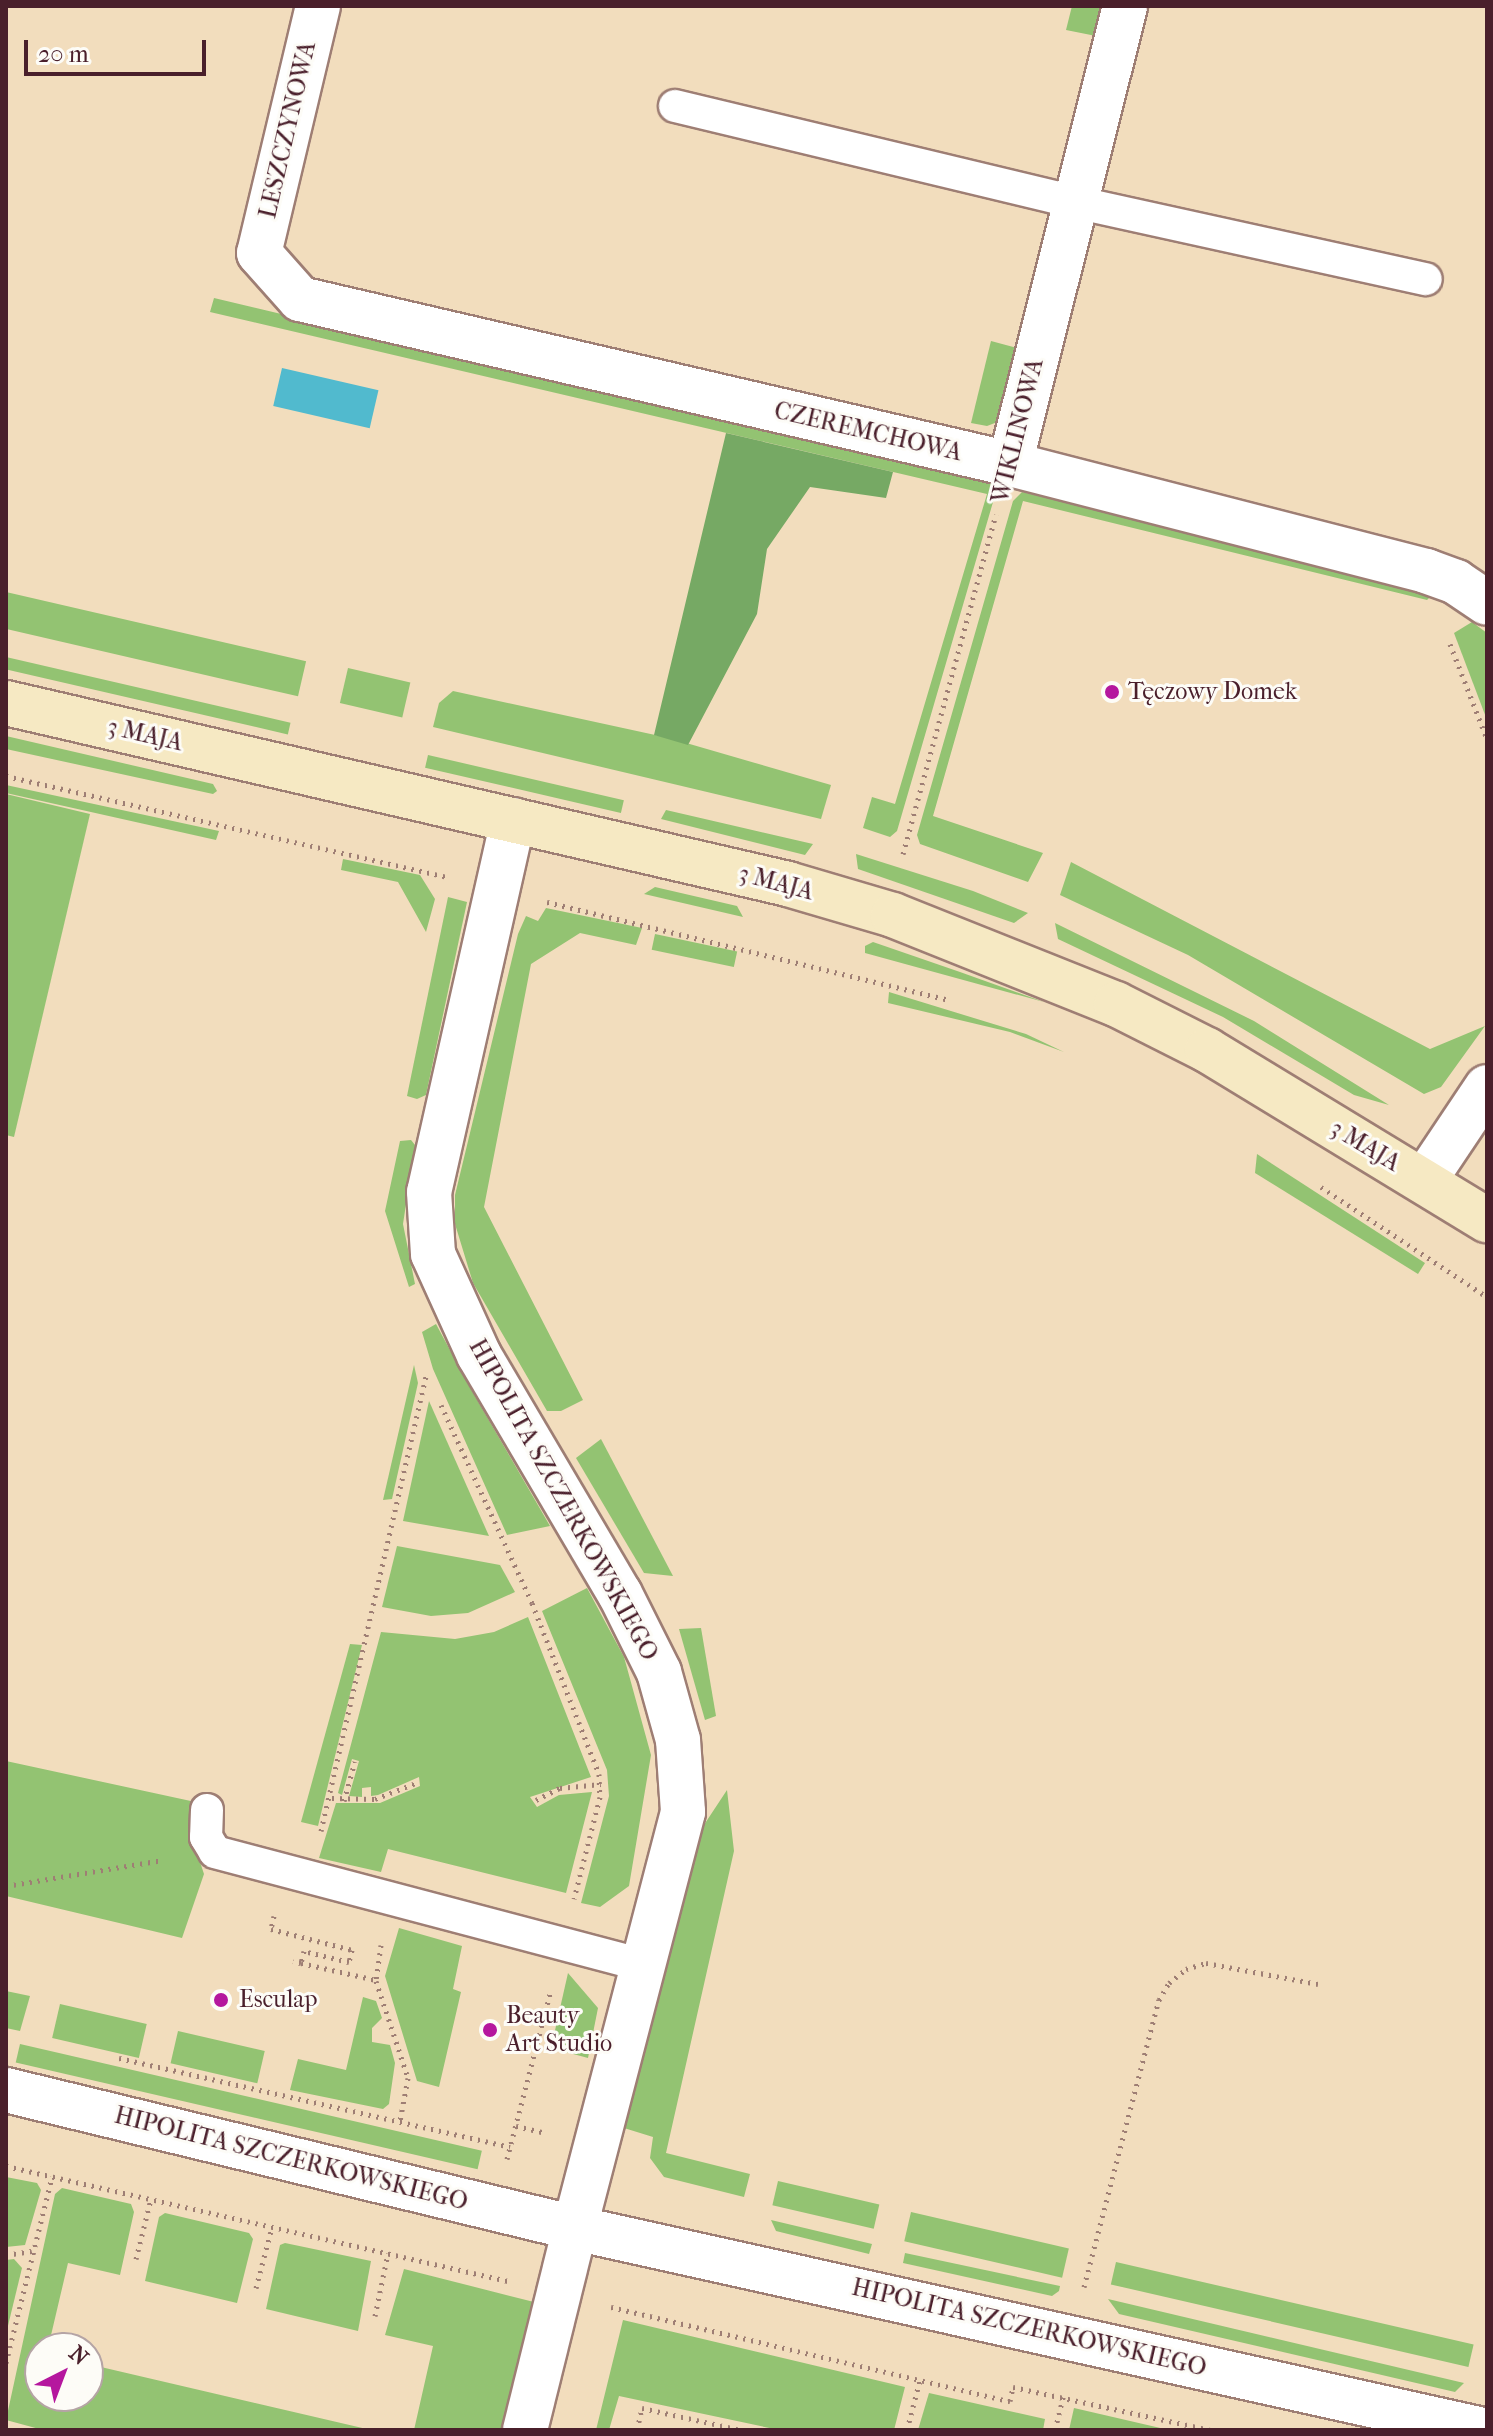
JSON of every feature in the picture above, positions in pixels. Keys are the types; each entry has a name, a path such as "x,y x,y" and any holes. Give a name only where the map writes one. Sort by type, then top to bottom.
{"street":[{"name":"LESZCZYNOWA","path":"259,253 318,6"},
{"name":"WIKLINOWA","path":"1010,464 1125,6"},
{"name":"CZEREMCHOWA","path":"259,253 300,299 1010,464 1426,571 1479,597"},
{"name":"3 MAJA","path":"6,703 788,884 893,915 1021,964 1207,1050 1487,1220"},
{"name":"HIPOLITA SZCZERKOWSKIEGO","path":"513,820 429,1192 433,1254 479,1355 620,1594 659,1672 678,1740 683,1812 575,2228"},
{"path":"1424,1181 1487,1087"},
{"name":"HIPOLITA SZCZERKOWSKIEGO","path":"6,2090 575,2228 1483,2430"},
{"path":"525,2430 575,2228"}],"lane":[{"path":"675,106 1075,202 1426,279"},
{"path":"207,1810 206,1837 215,1852 643,1965"}],"path":[{"name":"WIKLINOWA","path":"903,854 1010,464"},
{"path":"1479,597 1440,617 1487,739"},
{"path":"6,776 446,878 443,892"},
{"path":"537,900 954,1001"},
{"path":"1308,1179 1487,1297"},
{"path":"423,1359 432,1385"},
{"path":"301,1963 304,1951 349,1962 352,1950 271,1929 332,1798 427,1373"},
{"path":"113,2056 510,2147 601,1784 532,1603 437,1396"},
{"path":"344,1801 355,1761"},
{"path":"332,1798 344,1801 375,1799 416,1783"},
{"path":"536,1800 560,1788 601,1784"},
{"path":"6,1886 215,1852"},
{"path":"395,1898 376,1980 408,2078 400,2121"},
{"path":"293,1961 376,1980"},
{"path":"1071,2338 1129,2107 1159,2000 1169,1983 1186,1969 1206,1963 1318,1984"},
{"path":"516,2126 559,2136"},
{"path":"6,2166 479,2274"},
{"path":"6,2363 52,2177"},
{"path":"136,2259 151,2199"},
{"path":"256,2288 272,2227"},
{"path":"6,2255 32,2251"},
{"path":"375,2316 388,2253"},
{"path":"604,2305 1010,2401 1013,2387 1211,2430"},
{"path":"907,2430 920,2380"},
{"path":"1055,2430 1063,2397"},
{"path":"637,2430 642,2408 741,2430"}],"green space":[{"path":"1072,6 1111,6 1096,36 1066,30"},
{"path":"214,298 998,485 897,831 890,837 863,828 872,797 895,804 987,494 210,312"},
{"path":"991,341 1021,349 1000,421 987,426 971,423"},
{"path":"726,433 893,472 886,498 810,487 767,549 757,614 688,745 654,735"},
{"path":"1022,492 1424,588 1434,593 1427,600 1023,501 933,816 1043,853 1028,882 920,844 917,835 1013,501"},
{"path":"6,592 306,661 298,696 6,629"},
{"path":"1472,622 1487,633 1487,720 1454,633"},
{"path":"6,657 291,723 288,734 6,669"},
{"path":"348,668 410,682 402,717 340,703"},
{"path":"453,691 669,738 831,785 821,819 433,727 439,703"},
{"path":"6,736 213,784 217,791 213,794 6,749"},
{"path":"428,755 624,800 621,813 425,768"},
{"path":"6,785 219,831 216,840 6,793"},
{"path":"6,794 90,814 14,1137 6,1135"},
{"path":"666,810 813,844 805,855 661,819"},
{"path":"856,854 973,891 1028,913 1014,923 858,869"},
{"path":"343,859 420,875 435,899 426,932 398,882 341,870"},
{"path":"1071,862 1430,1049 1485,1026 1441,1087 1424,1094 1188,955 1060,895"},
{"path":"655,887 737,906 743,917 644,894"},
{"path":"448,897 467,902 426,1095 417,1099 407,1096"},
{"path":"546,908 642,928 636,945 580,933 531,964 484,1207 583,1400 561,1411 547,1411 473,1283 455,1224 455,1195 518,934 526,916 538,921"},
{"path":"1055,923 1254,1021 1389,1105 1354,1095 1223,1017 1058,939"},
{"path":"655,934 737,951 734,967 652,950"},
{"path":"873,942 1044,1002 865,953 865,946"},
{"path":"889,992 1026,1034 1064,1052 1010,1032 888,1003"},
{"path":"411,1140 415,1145 403,1224 415,1284 409,1287 385,1211 400,1141"},
{"path":"1257,1154 1425,1263 1418,1274 1255,1173"},
{"path":"436,1324 550,1526 507,1535 433,1369 422,1332"},
{"path":"414,1365 418,1383 392,1499 383,1500"},
{"path":"429,1401 489,1536 403,1521"},
{"path":"601,1439 673,1576 644,1573 576,1458"},
{"path":"397,1546 500,1565 515,1592 468,1613 431,1616 382,1607"},
{"path":"587,1588 624,1657 651,1755 629,1886 600,1907 581,1903 609,1796 607,1770 542,1611"},
{"path":"528,1617 591,1777 530,1797 537,1807 559,1795 592,1792 566,1893 388,1849 381,1872 319,1858 336,1803 380,1803 420,1786 419,1777 378,1795 371,1796 371,1787 362,1788 362,1797 349,1796 359,1761 352,1759 342,1795 338,1793 381,1632 455,1639 494,1632"},
{"path":"701,1628 716,1716 705,1720 679,1629"},
{"path":"350,1644 362,1645 318,1826 301,1822"},
{"path":"6,1761 200,1803 196,1850 204,1874 182,1938 6,1896"},
{"path":"727,1790 734,1851 666,2153 750,2174 744,2197 664,2177 650,2158 653,2137 624,2128 696,1837"},
{"path":"399,1928 462,1946 453,1989 461,1992 439,2087 417,2081 385,1976"},
{"path":"568,1973 598,2008 588,2058 551,2048"},
{"path":"6,1991 30,1996 20,2031 6,2028"},
{"path":"363,1997 376,2001 382,2018 372,2028 372,2042 390,2045 395,2063 389,2104 383,2109 290,2090 298,2059 346,2070"},
{"path":"60,2004 147,2024 139,2058 52,2038"},
{"path":"178,2031 265,2051 257,2083 171,2063"},
{"path":"20,2044 482,2151 478,2169 16,2063"},
{"path":"6,2177 37,2183 41,2190 25,2245 6,2247"},
{"path":"778,2181 879,2204 874,2229 772,2205"},
{"path":"62,2188 131,2204 134,2212 120,2275 68,2263 52,2332 25,2332 55,2194"},
{"path":"911,2212 1069,2248 1062,2278 904,2241"},
{"path":"165,2213 249,2233 253,2239 237,2303 145,2281 159,2217"},
{"path":"771,2220 872,2244 869,2254 776,2231"},
{"path":"285,2243 371,2261 358,2331 266,2309 280,2245"},
{"path":"905,2253 1060,2286 1059,2291 1052,2296 903,2263"},
{"path":"14,2259 22,2268 6,2334 6,2260"},
{"path":"1116,2262 1474,2345 1468,2367 1111,2284"},
{"path":"404,2269 534,2302 504,2430 414,2430 433,2346 385,2335"},
{"path":"1108,2299 1464,2383 1455,2392 1119,2314"},
{"path":"623,2320 905,2387 894,2430 779,2430 619,2396 609,2430 596,2430"},
{"path":"24,2337 24,2412 104,2412 104,2368 371,2430 43,2430 6,2420"},
{"path":"929,2393 1045,2419 1043,2430 918,2430"},
{"path":"1074,2408 1169,2430 1069,2430"}],"water":[{"path":"282,368 378,390 370,428 273,406"}],"place":[{"name":"Tęczowy Domek","path":"1112,692"},
{"name":"Esculap","path":"221,2000"},
{"name":"Beauty Art Studio","path":"490,2030"}]}
